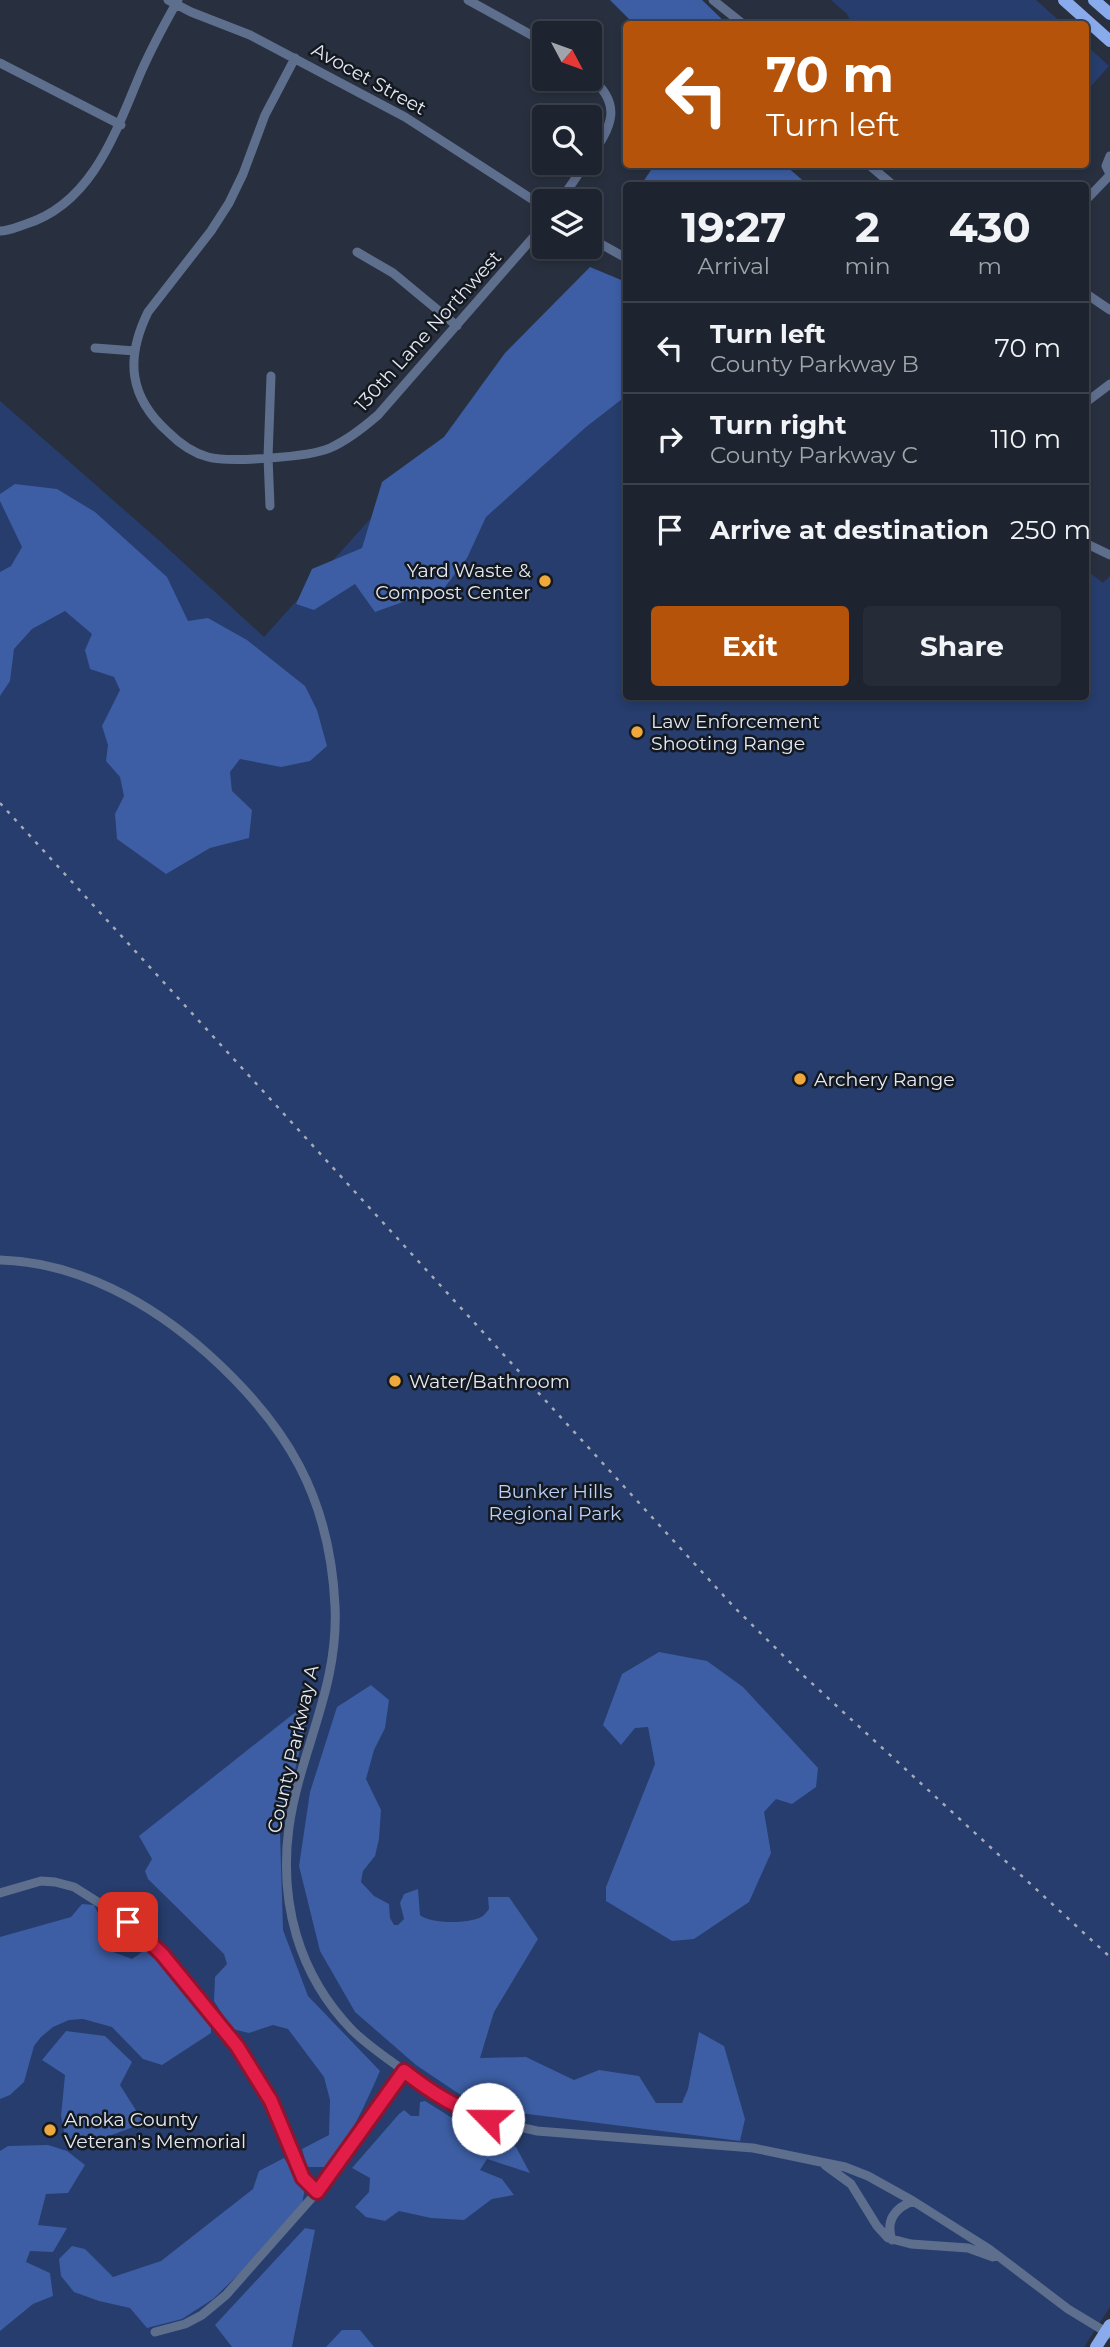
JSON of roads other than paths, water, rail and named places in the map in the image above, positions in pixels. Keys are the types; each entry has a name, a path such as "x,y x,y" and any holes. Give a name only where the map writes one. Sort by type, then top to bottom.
{"main road":[{"path":"1064,0 1088,21"},
{"path":"1094,0 1110,14"},
{"path":"1089,22 1110,41"},
{"path":"1096,2347 1109,2330"}],"street":[{"path":"468,0 532,35"},
{"path":"713,0 739,21"},
{"path":"3,231 40,220 62,206 92,174 121,125 174,1"},
{"name":"Avocet Street","path":"174,1 250,34 405,117 532,199"},
{"path":"268,457 219,460 206,457 180,444 154,421 139,399 134,375 135,351 148,312 229,203 265,115 295,58"},
{"path":"0,63 121,125"},
{"path":"602,90 612,110 607,132 602,140"},
{"path":"1089,197 1110,174 1106,166 1110,156"},
{"path":"872,168 889,182"},
{"name":"130th Lane Northwest","path":"268,457 328,449 360,431 378,415 532,239"},
{"path":"602,245 623,256"},
{"path":"357,251 393,273 457,326"},
{"path":"1089,296 1110,310"},
{"path":"95,348 135,351"},
{"path":"270,506 268,457 271,376"},
{"path":"1089,400 1110,384"},
{"path":"1089,545 1110,555"},
{"name":"County Parkway A","path":"0,1260 35,1264 83,1276 120,1292 155,1315 204,1350 240,1384 270,1417 295,1455 319,1513 327,1542 336,1607 335,1637 327,1690 290,1824 286,1866 288,1903 308,1969 321,1991 351,2029 379,2054 437,2094 472,2114 537,2131 752,2148 845,2167 868,2176 989,2249 1068,2309 1109,2330"},
{"path":"0,1893 41,1881 55,1882 74,1888 128,1922 146,1937 252,2067 271,2101 303,2178 317,2192"},
{"path":"155,2332 185,2324 202,2315 226,2295 317,2192 404,2071"},
{"name":"County Parkway A","path":"823,2164 851,2184 877,2226 892,2240 968,2248 1001,2260"},
{"path":"892,2240 889,2225 892,2216 913,2201"}],"railway":[{"path":"0,803 734,1607 804,1676 1110,1957"}],"place":[{"name":"Yard Waste & Compost Center","path":"545,581"},
{"name":"Law Enforcement Shooting Range","path":"637,732"},
{"name":"Archery Range","path":"800,1079"},
{"name":"Water/Bathroom","path":"395,1381"},
{"name":"Anoka County Veteran's Memorial","path":"50,2130"}],"park label":[{"name":"Bunker Hills Regional Park","path":"555,1502"}]}
